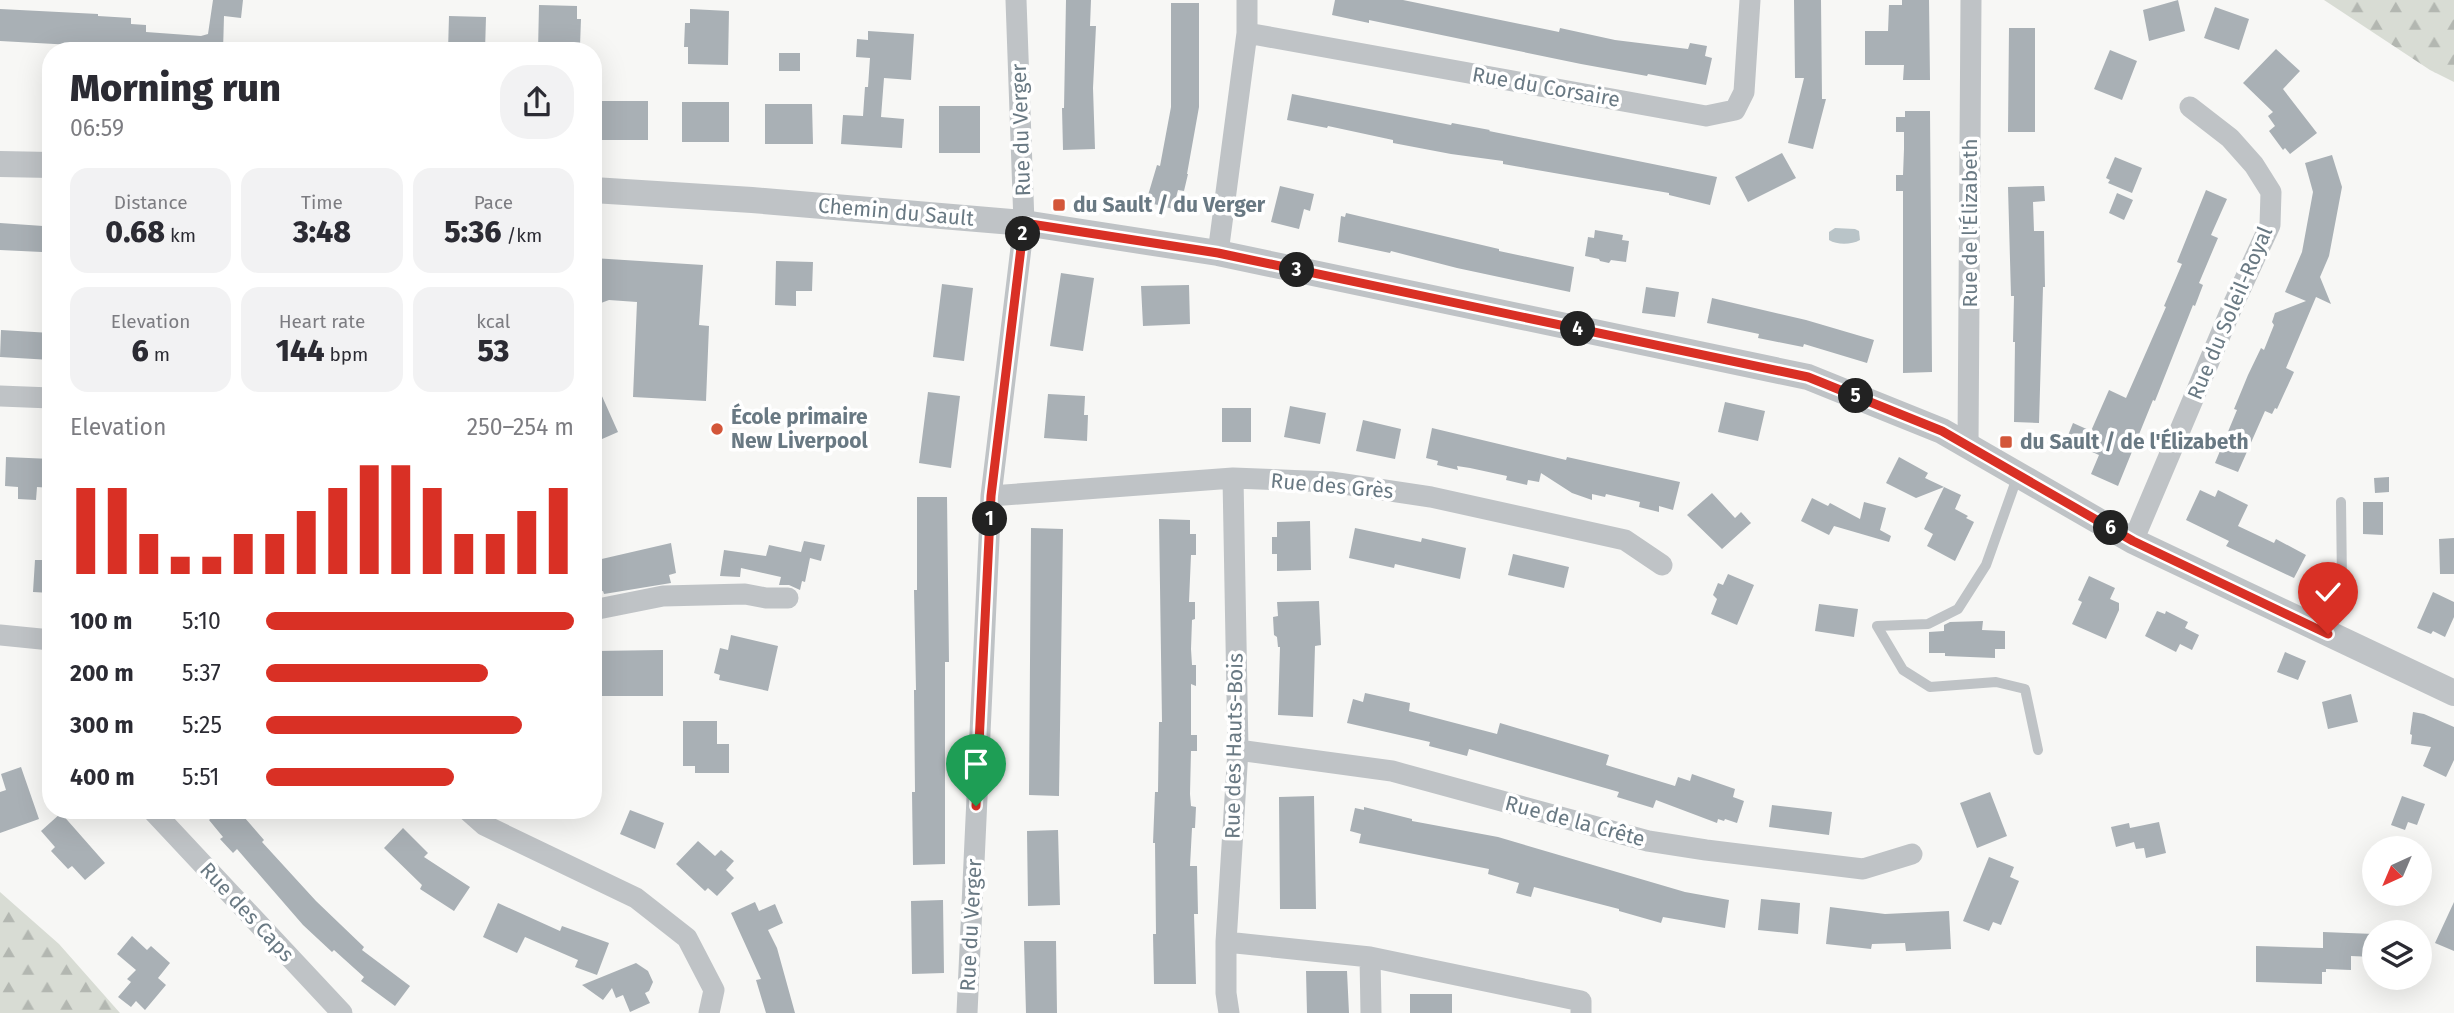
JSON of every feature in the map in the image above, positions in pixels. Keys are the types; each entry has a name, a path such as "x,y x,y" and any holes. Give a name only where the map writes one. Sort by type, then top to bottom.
{"street":[{"name":"Rue du Verger","path":"967,1013 991,496 1024,223 1016,0"},
{"path":"1218,253 1247,33 1247,0"},
{"name":"Rue du Corsaire","path":"1247,33 1706,116 1735,110 1744,92 1750,0"},
{"name":"Rue de l'Élizabeth","path":"1968,446 1971,0"},
{"name":"Rue du Soleil-Royal","path":"2133,541 2232,305 2270,225 2271,192 2253,164 2230,138 2190,107"},
{"path":"0,164 42,166"},
{"name":"Chemin du Sault","path":"602,191 1024,223 1218,253 1808,377 1942,431 2133,541 2454,693"},
{"path":"0,396 42,398"},
{"name":"Rue des Grès","path":"991,496 1233,478 1331,482 1430,497 1625,540 1662,565"},
{"name":"Rue des Hauts-Bois","path":"1229,1013 1226,942 1238,750 1233,478"},
{"path":"602,608 663,596 744,594 788,598"},
{"path":"0,635 42,639"},
{"name":"Rue de la Crête","path":"1238,750 1392,771 1648,841 1706,850 1863,869 1912,853"},
{"name":"Rue des Caps","path":"160,819 342,1013"},
{"path":"477,819 484,825 636,898 687,938 714,990 709,1013"},
{"path":"1226,942 1370,957 1581,1002 1581,1013"},
{"path":"1370,957 1371,1013"}],"lane":[{"path":"2018,475 1986,565 1958,609 1928,624 1877,626 1903,670 1930,687 1996,682 2025,689 2038,750"},
{"path":"2328,634 2342,583 2342,502"}],"green space":[{"path":"2324,0 2454,0 2454,82 2430,70"},
{"path":"0,892 59,944 120,1013 0,1013"}],"shaded area":[{"path":"1835,228 1855,229 1859,231 1860,240 1848,244 1832,242 1829,240 1829,232"}],"building":[{"path":"213,0 243,0 241,18 224,16 223,42 42,43 0,41 0,9 98,14 131,18 131,24 146,25 146,32 201,36 208,34"},
{"path":"1066,0 1091,0 1090,26 1096,26 1093,88 1095,149 1063,150"},
{"path":"1335,0 1403,0 1559,32 1560,28 1615,40 1688,49 1690,43 1707,46 1705,56 1712,58 1706,85 1648,74 1647,76 1369,20 1369,23 1332,15"},
{"path":"1794,0 1821,0 1822,99 1826,99 1813,149 1788,143 1804,78 1795,78"},
{"path":"1902,0 1929,0 1930,80 1903,80 1904,65 1865,65 1865,31 1888,31 1889,5 1902,5"},
{"path":"2178,0 2185,31 2149,41 2143,10"},
{"path":"1171,3 1199,3 1199,107 1184,191 1178,190 1173,209 1146,202 1157,165 1160,166 1171,107"},
{"path":"539,5 577,6 577,19 581,19 580,42 538,42"},
{"path":"2215,7 2249,19 2239,50 2204,38"},
{"path":"690,9 729,11 728,65 688,64 688,47 684,47 685,23 690,23"},
{"path":"449,16 486,17 485,42 448,42"},
{"path":"2009,28 2035,28 2035,132 2008,132"},
{"path":"868,31 914,34 911,80 884,78 881,117 904,119 902,148 841,144 843,115 863,116 870,58 856,57 857,39 868,40"},
{"path":"2276,49 2300,71 2283,89 2317,133 2290,154 2285,148 2283,150 2269,131 2275,126 2268,116 2273,112 2243,83"},
{"path":"2110,50 2137,61 2122,100 2094,89"},
{"path":"779,53 800,53 800,71 779,71"},
{"path":"1292,94 1490,130 1717,177 1710,205 1669,193 1393,143 1393,140 1287,120"},
{"path":"602,101 648,101 648,140 602,140"},
{"path":"682,102 729,102 729,142 682,142"},
{"path":"765,104 812,104 813,144 765,144"},
{"path":"939,106 980,106 980,153 939,153"},
{"path":"1905,111 1930,111 1932,372 1903,373 1903,191 1896,191 1896,175 1903,175 1904,132 1896,132 1896,117 1905,117"},
{"path":"1782,153 1796,178 1748,202 1735,177"},
{"path":"2332,155 2342,187 2329,256 2320,277 2331,304 2316,297 2286,368 2294,372 2277,409 2275,408 2272,414 2265,411 2238,472 2215,463 2248,375 2261,348 2264,350 2274,325 2272,322 2275,313 2306,301 2285,292 2302,252 2313,192 2305,163"},
{"path":"2115,157 2142,168 2132,193 2108,183 2110,180 2106,178"},
{"path":"1280,186 1314,194 1310,211 1304,209 1299,229 1271,222"},
{"path":"2044,186 2045,201 2033,202 2034,231 2044,231 2045,287 2039,423 2014,422 2014,296 2011,296 2008,187"},
{"path":"2206,190 2227,199 2211,235 2218,238 2199,283 2203,285 2195,306 2193,305 2118,486 2091,474 2099,455 2067,438 2073,423 2091,431 2109,390 2126,398 2166,307 2164,306 2182,264 2177,262"},
{"path":"2117,193 2133,200 2124,220 2109,213"},
{"path":"1346,213 1574,267 1570,292 1391,251 1390,253 1338,242 1341,216 1345,217"},
{"path":"0,223 42,226 42,252 0,250"},
{"path":"1595,230 1623,235 1622,240 1629,241 1626,262 1611,260 1609,263 1585,256 1588,237 1594,238"},
{"path":"602,259 703,265 699,325 709,326 706,401 633,397 637,302 609,300 602,303"},
{"path":"776,261 813,262 812,291 796,291 796,306 775,305"},
{"path":"1061,273 1094,278 1083,351 1050,346"},
{"path":"942,284 973,288 964,361 933,357"},
{"path":"1189,285 1190,324 1143,326 1141,286"},
{"path":"1646,287 1679,292 1675,317 1642,313"},
{"path":"1712,298 1806,320 1874,340 1867,363 1804,344 1803,347 1758,338 1759,334 1707,323"},
{"path":"1,330 42,332 42,359 0,357"},
{"path":"928,392 960,396 951,468 919,463"},
{"path":"1048,394 1085,396 1084,415 1088,415 1087,441 1044,438"},
{"path":"602,396 618,432 602,439"},
{"path":"1725,402 1765,411 1758,441 1718,432"},
{"path":"1290,406 1326,413 1320,444 1284,437"},
{"path":"1222,408 1251,408 1251,442 1222,442"},
{"path":"1363,420 1401,429 1395,459 1356,451"},
{"path":"1432,428 1566,460 1567,457 1680,482 1673,510 1659,506 1659,512 1639,507 1640,502 1606,494 1605,497 1592,494 1592,500 1572,493 1541,473 1539,482 1528,480 1527,485 1506,480 1507,476 1470,468 1457,466 1458,470 1437,465 1438,461 1426,458"},
{"path":"6,457 42,459 42,487 37,487 36,500 18,499 18,487 5,486"},
{"path":"1899,457 1928,473 1925,478 1944,487 1916,498 1886,483"},
{"path":"2389,477 2389,492 2375,493 2374,478"},
{"path":"1944,487 1961,495 1955,509 1974,522 1955,561 1927,546 1933,534 1924,529"},
{"path":"2200,490 2215,497 2218,490 2248,505 2238,526 2274,543 2276,539 2306,555 2294,578 2226,546 2229,541 2186,520"},
{"path":"1712,493 1735,518 1741,512 1751,523 1722,549 1687,515"},
{"path":"917,497 947,497 949,662 945,662 945,864 913,865"},
{"path":"1812,498 1828,506 1830,503 1860,519 1864,502 1886,508 1880,530 1891,536 1889,542 1834,526 1829,535 1801,521"},
{"path":"2363,502 2383,502 2383,535 2363,534"},
{"path":"1159,519 1190,520 1190,534 1196,534 1196,555 1191,555 1189,602 1195,602 1191,649 1192,665 1196,665 1196,686 1191,684 1191,735 1197,735 1197,751 1191,751 1190,794 1191,806 1196,807 1190,866 1197,866 1198,914 1194,914 1196,984 1154,984 1153,934 1156,934 1153,843 1155,792 1158,792 1159,722 1162,722"},
{"path":"1310,521 1311,570 1277,571 1277,554 1272,554 1272,537 1277,537 1277,522"},
{"path":"1031,528 1063,529 1059,796 1029,795"},
{"path":"1355,528 1466,548 1460,579 1395,564 1394,568 1349,558"},
{"path":"2454,538 2454,574 2440,574 2439,539"},
{"path":"804,541 825,545 821,561 810,558 805,582 802,581 800,590 789,585 779,585 781,577 741,568 740,577 720,576 724,550 766,556 769,545 801,552"},
{"path":"671,543 676,573 669,575 671,583 604,594 602,559"},
{"path":"1513,554 1569,567 1564,588 1508,575"},
{"path":"35,560 42,560 42,592 33,592"},
{"path":"1728,574 1754,585 1737,625 1711,614 1717,599 1713,595 1718,583 1723,585"},
{"path":"2089,576 2115,588 2110,599 2119,603 2119,610 2106,639 2072,624 2082,602 2078,600"},
{"path":"2433,592 2454,602 2454,617 2445,637 2417,628"},
{"path":"1319,601 1321,645 1315,646 1313,717 1278,715 1280,647 1274,635 1273,617 1278,616 1277,602"},
{"path":"1819,604 1858,609 1854,637 1815,631"},
{"path":"2157,611 2165,614 2166,611 2188,622 2185,628 2199,635 2192,650 2180,644 2176,652 2145,636"},
{"path":"1983,621 1982,630 2005,631 2005,649 1995,649 1995,658 1929,653 1929,632 1944,631 1944,625 1950,622"},
{"path":"731,635 778,646 768,691 719,680 720,675 714,673 720,648 728,650"},
{"path":"663,650 663,696 602,696 602,651"},
{"path":"2285,652 2306,661 2298,680 2277,672"},
{"path":"1365,693 1410,703 1409,711 1497,734 1500,723 1609,755 1606,765 1675,786 1678,777 1690,781 1692,774 1735,789 1733,797 1744,801 1737,823 1718,819 1717,823 1656,800 1653,808 1617,797 1619,792 1469,749 1467,756 1429,746 1430,742 1347,723 1353,699 1363,702"},
{"path":"2351,694 2358,722 2328,729 2322,702"},
{"path":"2413,712 2454,727 2454,760 2446,777 2423,766 2431,747 2411,744"},
{"path":"683,721 717,721 717,744 729,744 729,773 695,773 695,766 683,766"},
{"path":"21,767 39,819 0,833 0,792 6,790 1,774"},
{"path":"1990,792 2007,836 1977,848 1960,803"},
{"path":"1314,796 1316,909 1280,909 1279,797"},
{"path":"2402,796 2425,804 2417,825 2408,822 2405,830 2391,825"},
{"path":"1772,805 1832,812 1829,835 1769,827"},
{"path":"1364,807 1412,821 1498,837 1685,892 1729,900 1725,928 1663,917 1661,923 1534,887 1531,897 1516,893 1519,883 1488,874 1489,869 1359,843 1361,834 1350,831 1355,808 1364,810"},
{"path":"630,810 664,823 655,849 620,834"},
{"path":"54,819 66,819 105,863 85,880 72,866 68,869 51,851 55,847 41,831"},
{"path":"246,819 264,840 262,842 316,901 364,947 362,950 410,986 395,1006 361,981 364,977 303,925 237,849 233,853 220,839 223,837 209,820"},
{"path":"2159,822 2166,853 2146,858 2144,848 2136,849 2134,842 2116,847 2111,827 2129,823 2130,828"},
{"path":"403,828 428,853 424,857 470,887 454,911 420,889 422,885 384,848"},
{"path":"1058,830 1060,905 1028,906 1027,831"},
{"path":"698,841 715,856 721,850 734,861 726,870 734,878 717,896 708,888 705,891 676,864"},
{"path":"1989,857 2014,867 2010,877 2019,881 2001,925 1993,922 1989,931 1963,921"},
{"path":"1761,899 1800,903 1798,934 1758,930"},
{"path":"943,900 944,973 912,974 911,901"},
{"path":"755,902 759,911 775,904 783,923 768,930 777,948 795,1013 766,1013 756,980 761,979 731,913"},
{"path":"2454,902 2454,951 2435,943"},
{"path":"498,903 560,931 562,926 609,943 597,975 575,967 578,960 525,937 517,953 483,937"},
{"path":"1830,907 1885,914 1949,911 1951,949 1906,951 1905,943 1872,944 1871,949 1826,944"},
{"path":"2323,932 2362,934 2362,956 2351,956 2351,970 2326,969 2326,972 2322,972 2322,984 2256,982 2256,946 2323,948"},
{"path":"132,936 147,950 151,946 170,963 158,978 166,985 145,1010 136,1001 131,1007 118,997 131,982 127,979 136,970 117,954"},
{"path":"1024,941 1056,941 1057,1013 1026,1013"},
{"path":"636,963 648,971 653,982 645,993 650,1003 630,1012 623,995 616,998 612,988 603,1000 582,985"},
{"path":"1306,971 1347,971 1349,1013 1307,1013"},
{"path":"1410,994 1452,994 1452,1013 1410,1013"}],"place":[{"name":"du Sault / du Verger","path":"1059,205"},
{"name":"École primaire New Liverpool","path":"717,429"},
{"name":"du Sault / de l'Élizabeth","path":"2006,442"}],"route":[{"path":"976,806 991,496 1024,223 1218,253 1808,377 1942,431 2133,541 2328,634"}]}
